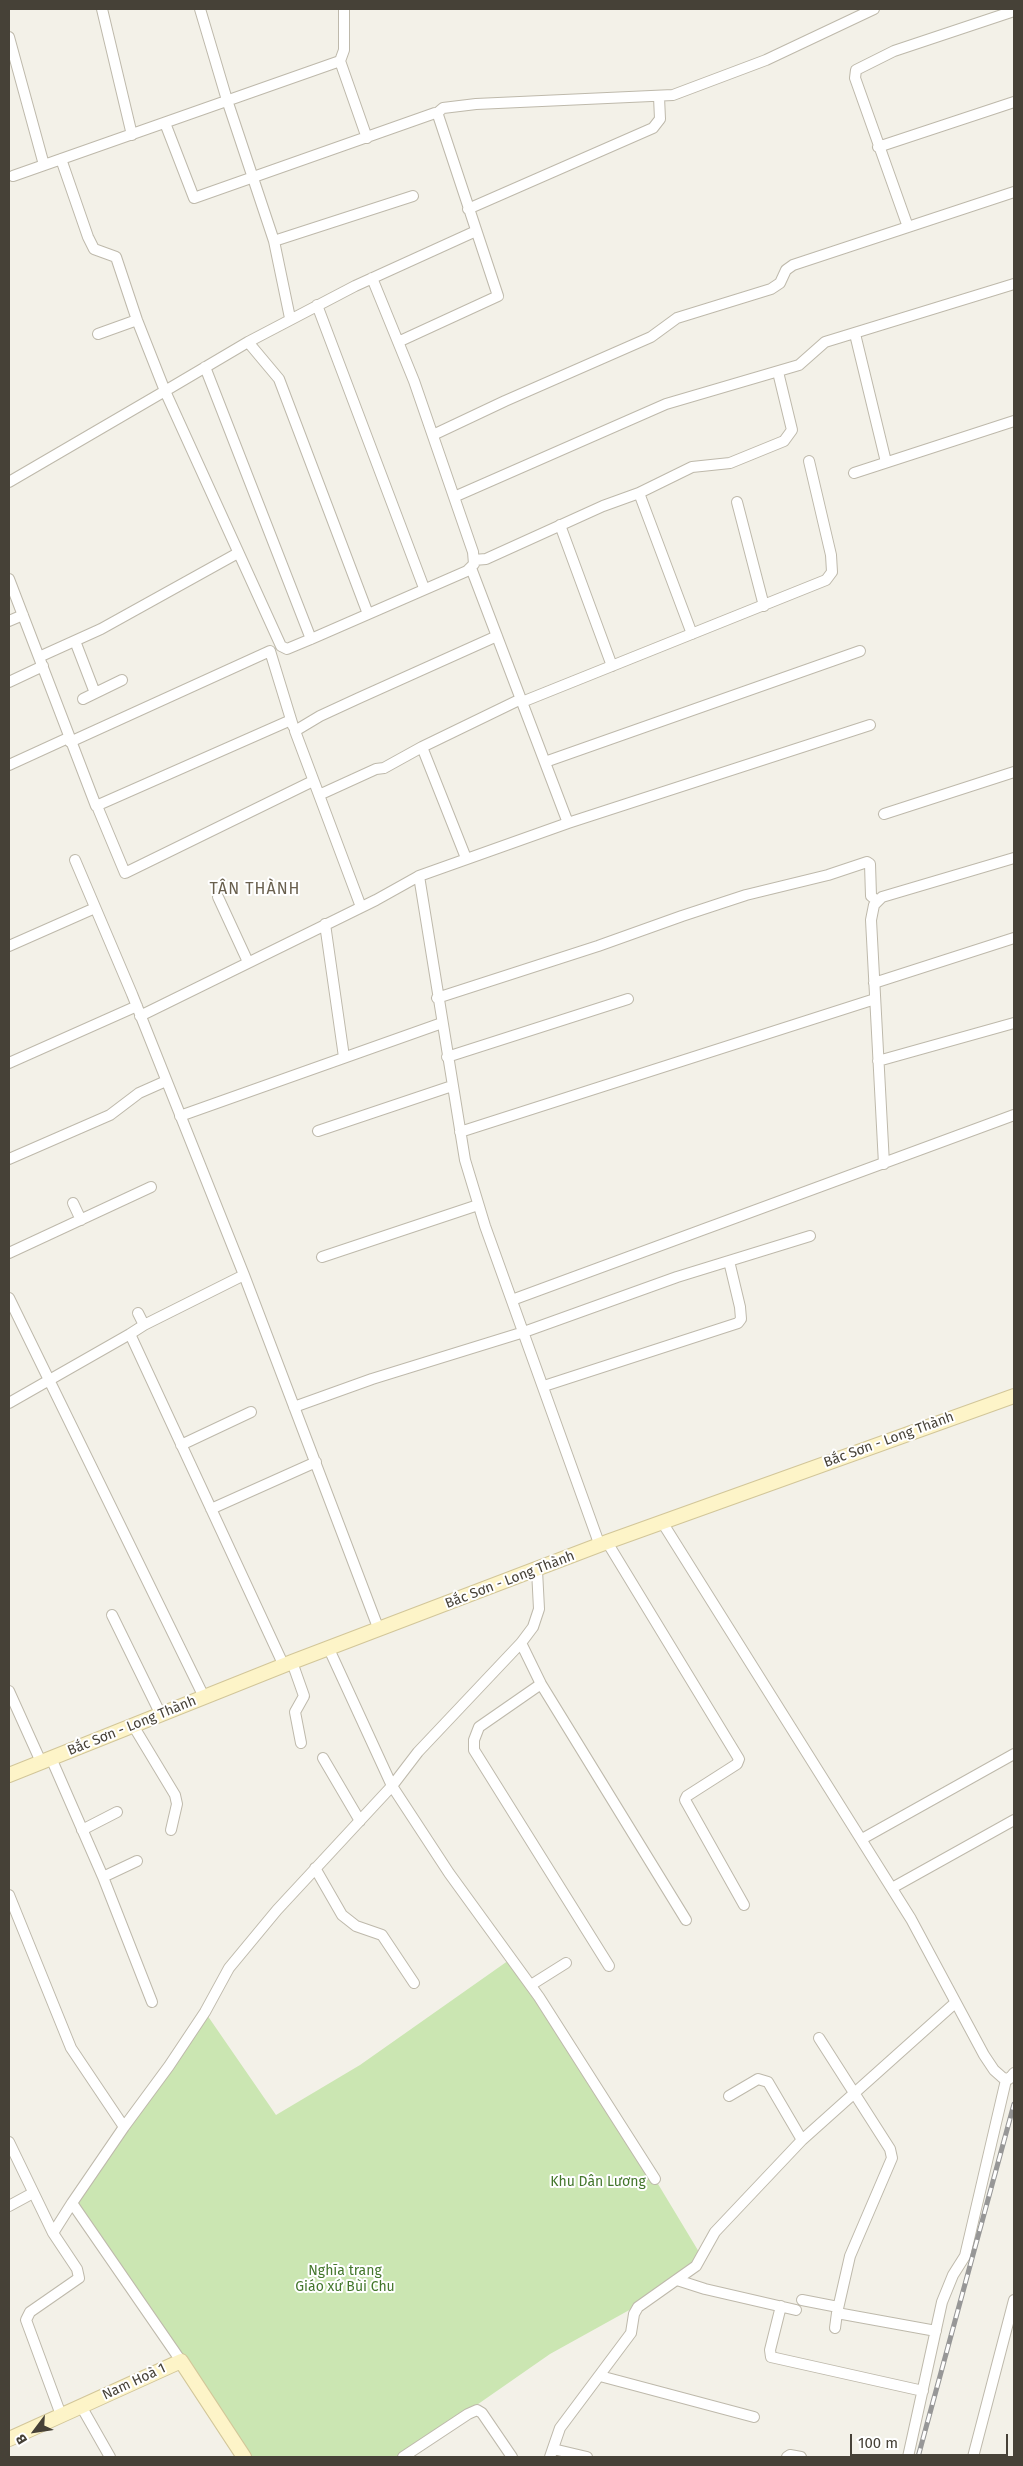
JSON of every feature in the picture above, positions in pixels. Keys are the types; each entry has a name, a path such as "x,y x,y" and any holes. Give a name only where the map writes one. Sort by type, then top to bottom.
{"main road":[{"name":"Bắc Sơn - Long Thành","path":"9,1775 134,1727 288,1664 662,1522 1014,1396"},
{"name":"Nam Hoà 1","path":"9,2439 181,2361 244,2457"}],"street":[{"path":"102,9 132,135"},
{"path":"200,9 227,100 274,241 290,318"},
{"path":"344,9 344,50 340,61 367,138"},
{"path":"165,123 194,198 436,114 443,108 476,104 659,96 679,93 766,60 874,9"},
{"path":"908,227 855,78 858,67 894,51 1014,11"},
{"path":"9,37 44,165"},
{"path":"13,176 340,61"},
{"path":"468,209 653,128 660,119 659,96"},
{"path":"878,147 1014,102"},
{"path":"398,342 498,296 440,120 436,114"},
{"path":"61,159 88,237 96,252 116,258 137,320 165,392 280,646 287,649 368,614 473,564 639,493 692,467 730,463 788,438 792,430 778,372"},
{"path":"433,435 651,337 677,318 770,289 780,283 786,270 792,265 1014,192"},
{"path":"274,241 413,196"},
{"path":"9,482 290,318 476,231"},
{"path":"372,278 433,435 473,552 473,564 497,636 568,823"},
{"path":"454,497 666,404 744,380 778,372 806,361 818,346 825,342 1014,284"},
{"path":"317,304 424,588"},
{"path":"98,334 137,320"},
{"path":"854,334 886,462"},
{"path":"248,342 282,384 368,614"},
{"path":"205,367 311,639"},
{"path":"854,473 1014,421"},
{"path":"319,794 376,769 384,768 422,747 522,701 826,580 832,572 831,555 809,461"},
{"path":"639,493 692,634"},
{"path":"737,502 764,606"},
{"path":"560,526 612,666"},
{"path":"9,682 75,641 238,553"},
{"path":"9,579 69,740 125,873 313,781"},
{"path":"9,621 23,615"},
{"path":"295,731 359,698 497,636"},
{"path":"75,641 94,693"},
{"path":"9,765 280,646"},
{"path":"270,651 291,720 361,907"},
{"path":"545,762 860,651"},
{"path":"82,699 122,680"},
{"path":"97,806 291,720"},
{"path":"9,1063 138,1011 248,962 361,907 419,876 568,823 870,725"},
{"path":"422,747 466,858"},
{"path":"884,814 1014,772"},
{"path":"884,1164 872,920 877,901 882,897 1014,858"},
{"path":"75,860 244,1275 379,1630"},
{"path":"438,998 746,895 828,875 867,862 870,864 871,896 877,901"},
{"path":"419,876 464,1160 478,1205 604,1544 739,1759 738,1764 687,1796 684,1800 744,1905"},
{"path":"218,897 248,962"},
{"path":"9,946 95,908"},
{"path":"325,924 344,1057"},
{"path":"874,983 1014,938"},
{"path":"447,1057 628,998"},
{"path":"460,1132 875,999"},
{"path":"180,1116 442,1023"},
{"path":"878,1062 1014,1023"},
{"path":"9,1159 110,1115 138,1093 166,1081"},
{"path":"318,1131 452,1086"},
{"path":"512,1300 1014,1115"},
{"path":"9,1253 152,1187"},
{"path":"73,1203 81,1220"},
{"path":"322,1257 478,1205"},
{"path":"294,1407 372,1379 524,1332 729,1261 810,1236"},
{"path":"544,1386 738,1323 741,1318 740,1307 729,1261"},
{"path":"9,1403 144,1325 244,1275"},
{"path":"9,1298 204,1697"},
{"path":"138,1313 144,1325"},
{"path":"130,1334 211,1509 304,1696 295,1712 302,1743"},
{"path":"181,1445 252,1412"},
{"path":"211,1509 316,1462"},
{"path":"662,1522 719,1617 862,1839 911,1919 984,2055 994,2070 1010,2077 965,2256 953,2275 942,2302 908,2457"},
{"path":"53,2233 124,2127 200,2020 229,1968 315,1868 392,1786 418,1752 521,1643 533,1627 539,1609 537,1570"},
{"path":"112,1615 161,1715"},
{"path":"521,1643 541,1684 686,1920"},
{"path":"329,1649 392,1786 448,1874 531,1985 656,2179"},
{"path":"541,1684 479,1728 474,1740 474,1750 609,1966"},
{"path":"9,1691 82,1830 103,1877 152,2002"},
{"path":"134,1727 175,1795 177,1804 171,1830"},
{"path":"862,1839 1014,1754"},
{"path":"323,1758 360,1821"},
{"path":"82,1830 117,1812"},
{"path":"892,1888 1014,1820"},
{"path":"103,1877 138,1861"},
{"path":"315,1868 342,1914 356,1926 382,1935 414,1983"},
{"path":"9,1895 71,2048 124,2127"},
{"path":"531,1985 566,1963"},
{"path":"587,2457 551,2453 560,2428 631,2333 634,2314 638,2307 696,2266 715,2232 802,2140 955,2003"},
{"path":"819,2038 890,2149 892,2158 850,2256 837,2310 835,2328"},
{"path":"729,2096 758,2079 768,2082 802,2140"},
{"path":"9,2142 53,2233 77,2269 78,2278 30,2312 26,2320 61,2415"},
{"path":"9,2206 33,2193"},
{"path":"72,2203 181,2361"},
{"path":"677,2280 796,2310"},
{"path":"802,2300 837,2310 936,2330"},
{"path":"973,2457 1014,2300"},
{"path":"781,2306 770,2350 771,2357 922,2391"},
{"path":"600,2376 754,2417"},
{"path":"81,2406 110,2457"},
{"path":"403,2457 477,2410 482,2413 512,2457"},
{"path":"787,2457 790,2455 802,2457"}],"green space":[{"name":"Nghĩa trang Giáo xứ Bùi Chu","path":"512,1958 655,2179 702,2257 642,2303 550,2354 402,2457 244,2457 72,2203 205,2012 276,2115 360,2065"}],"railway":[{"path":"918,2457 1014,2104"}],"district":[{"name":"TÂN THÀNH","path":"255,890"}],"park label":[{"name":"Khu Dân Lương","path":"598,2182"}]}
